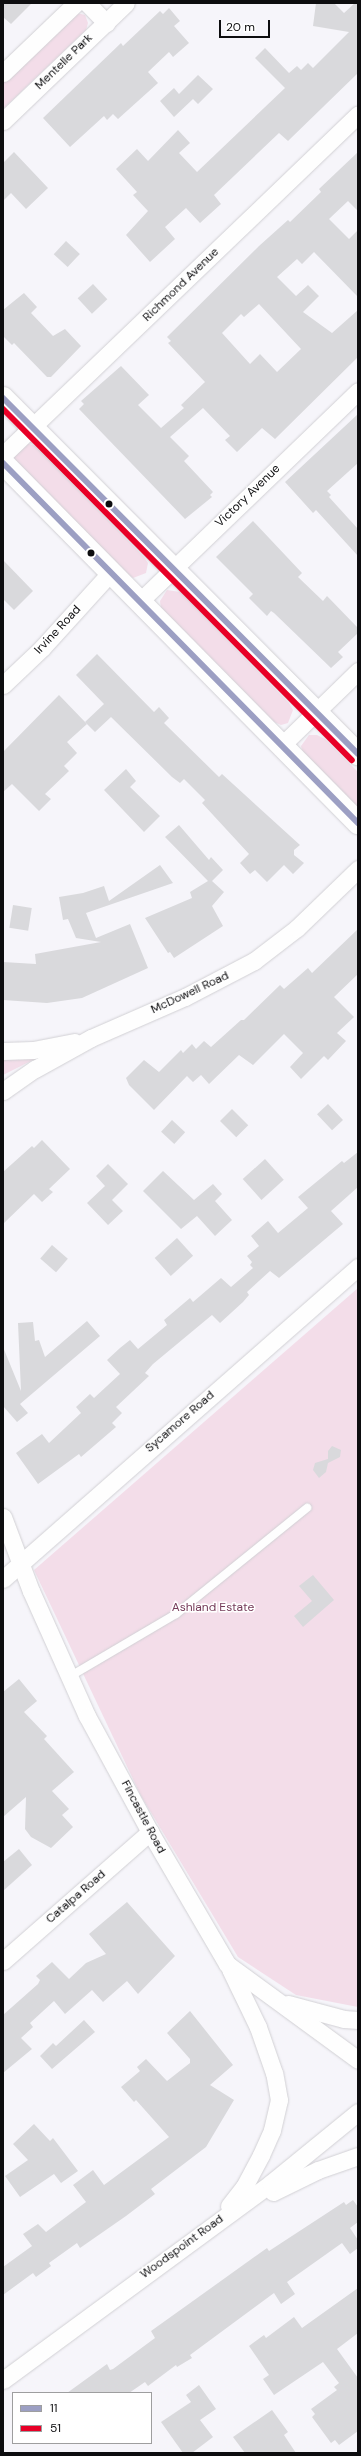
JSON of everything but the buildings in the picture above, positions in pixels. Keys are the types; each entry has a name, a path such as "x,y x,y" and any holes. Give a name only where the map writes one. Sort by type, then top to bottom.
{"main road":[{"path":"3,398 358,754"},
{"path":"3,463 358,823"}],"street":[{"path":"3,73 76,3"},
{"path":"87,3 106,22"},
{"name":"Mentelle Park","path":"3,121 126,3"},
{"name":"Richmond Avenue","path":"3,455 358,114"},
{"name":"Victory Avenue","path":"139,602 358,391"},
{"name":"Irvine Road","path":"3,685 42,648 110,573"},
{"path":"282,745 358,671"},
{"name":"McDowell Road","path":"3,1091 35,1069 91,1038 185,997 254,961 296,928 358,869"},
{"path":"3,1050 33,1050 91,1038"},
{"name":"Sycamore Road","path":"3,1579 358,1267"},
{"name":"Fincastle Road","path":"3,1517 69,1677 150,1832 227,1964 358,2060"},
{"name":"Catalpa Road","path":"3,1961 150,1832"},
{"path":"219,2219 244,2187 261,2155 279,2108 274,2073 258,2027 227,1964"},
{"path":"267,1994 315,2012 358,2020"},
{"name":"Woodspoint Road","path":"3,2380 219,2219 271,2183 358,2112"},
{"path":"219,2219 318,2170 358,2156"}],"lane":[{"path":"69,1677 176,1614 307,1508"}],"green space":[{"path":"77,13 85,15 88,23 86,30 3,109 3,82"},
{"path":"24,442 35,446 144,557 148,563 146,573 133,578 126,573 17,462 13,457"},
{"path":"167,590 180,592 289,703 293,710 288,723 281,725 274,722 161,608 160,601"},
{"path":"309,735 317,735 325,739 358,772 358,809 303,754 301,746"},
{"path":"35,1056 35,1059 3,1075 3,1059"},
{"name":"Ashland Estate","path":"358,1288 358,2007 296,1995 238,1957 141,1796 34,1570"}],"transit line":[{"name":"11","path":"3,398 358,754"},
{"name":"51","path":"3,409 352,760"},
{"name":"11","path":"3,463 358,823"}]}
